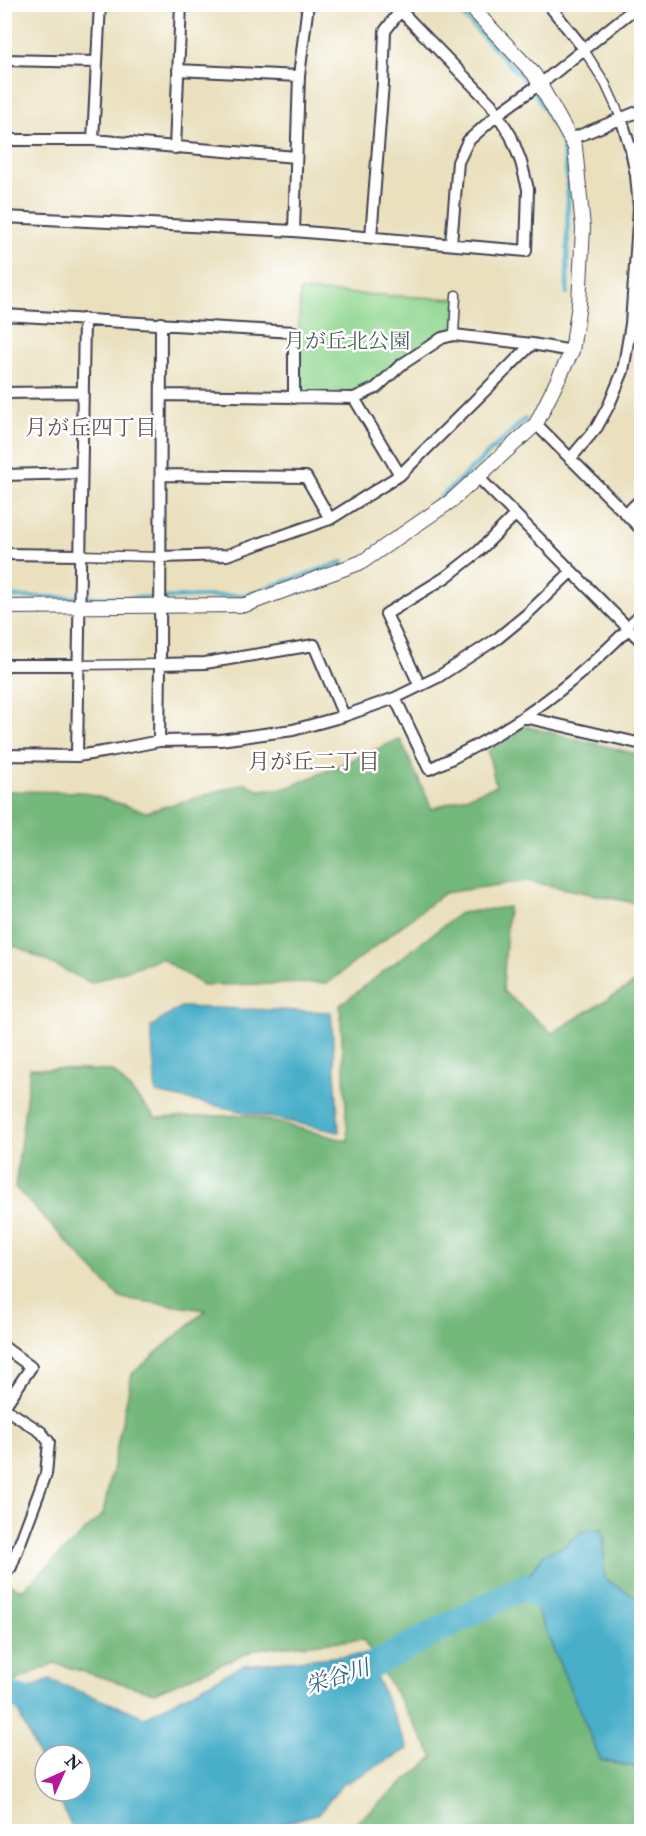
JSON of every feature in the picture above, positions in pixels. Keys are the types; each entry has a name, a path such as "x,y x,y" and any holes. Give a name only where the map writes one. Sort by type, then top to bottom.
{"street":[{"path":"93,140 100,4"},
{"path":"175,148 181,4"},
{"path":"4,607 245,605 362,562 451,501 536,424 572,351 579,304 584,228 575,147 534,74 468,4"},
{"path":"548,4 584,50 605,83 621,118 631,150 639,208 631,324 623,371 597,427 570,459"},
{"path":"451,244 458,162 468,141 498,114 584,50 640,4"},
{"path":"294,231 299,76 307,5"},
{"path":"4,218 294,231 526,251 528,189 511,136 491,104 397,8 385,31 371,237"},
{"path":"4,60 97,63"},
{"path":"178,70 299,76"},
{"path":"571,139 642,110"},
{"path":"4,140 93,140 296,157"},
{"path":"454,335 456,295"},
{"path":"4,315 294,332 294,398"},
{"path":"77,756 84,319"},
{"path":"159,741 161,323"},
{"path":"161,395 354,398 376,388 401,365 442,338 454,335 572,351"},
{"path":"4,554 161,557 226,555 330,519 400,475 532,344"},
{"path":"4,393 83,392"},
{"path":"354,398 400,475"},
{"path":"536,424 642,530"},
{"path":"4,475 81,473"},
{"path":"161,475 306,477 330,519"},
{"path":"478,477 642,642"},
{"path":"626,514 642,498"},
{"path":"420,686 386,614 446,577 470,558 515,514"},
{"path":"4,755 77,756 109,752 159,741 230,739 293,730 344,716 395,698 438,677 498,639 571,572"},
{"path":"395,698 429,769 461,755 542,705 579,675 642,612"},
{"path":"4,664 205,663 314,645 344,716"},
{"path":"524,717 642,744"},
{"path":"4,1347 31,1367 4,1407 40,1432 49,1443 46,1474 11,1567 4,1575"}],"green space":[{"name":"月が丘北公園","path":"300,291 457,299 454,335 431,340 397,361 372,384 351,392 307,393 298,385"},
{"path":"524,726 641,755 641,904 526,881 444,893 328,983 203,985 161,958 91,983 18,947 5,946 5,791 83,792 146,812 246,783 258,790 287,788 400,739 432,809 496,786 488,751"},
{"path":"508,907 503,991 552,1033 641,979 641,1596 635,1596 606,1580 603,1570 605,1538 581,1532 564,1546 544,1554 601,1760 641,1768 641,1831 346,1831 434,1757 363,1639 257,1649 154,1693 54,1663 5,1686 4,1582 22,1590 103,1514 132,1374 206,1310 120,1298 15,1187 30,1068 113,1071 156,1118 248,1115 348,1141 340,1005 460,913"}],"water":[{"path":"181,1007 331,1012 339,1132 156,1093 151,1027"},
{"path":"602,1528 606,1580 634,1596 641,1596 641,1768 601,1760 524,1581 544,1554 564,1546 581,1532"},
{"path":"366,1654 408,1749 342,1785 319,1813 259,1831 74,1831 61,1803 93,1803 93,1743 33,1744 11,1696 50,1680 145,1717 243,1665"}],"waterway":[{"path":"452,4 533,89 562,141 568,181 567,293"},
{"path":"424,513 525,419"},
{"path":"4,597 160,598 247,595 343,562"},
{"name":"栄谷川","path":"340,1677 363,1670 524,1586 555,1606"},
{"name":"栄谷川","path":"4,1693 43,1706"}],"district":[{"name":"月が丘四丁目","path":"91,427"},
{"name":"月が丘二丁目","path":"314,761"}]}
